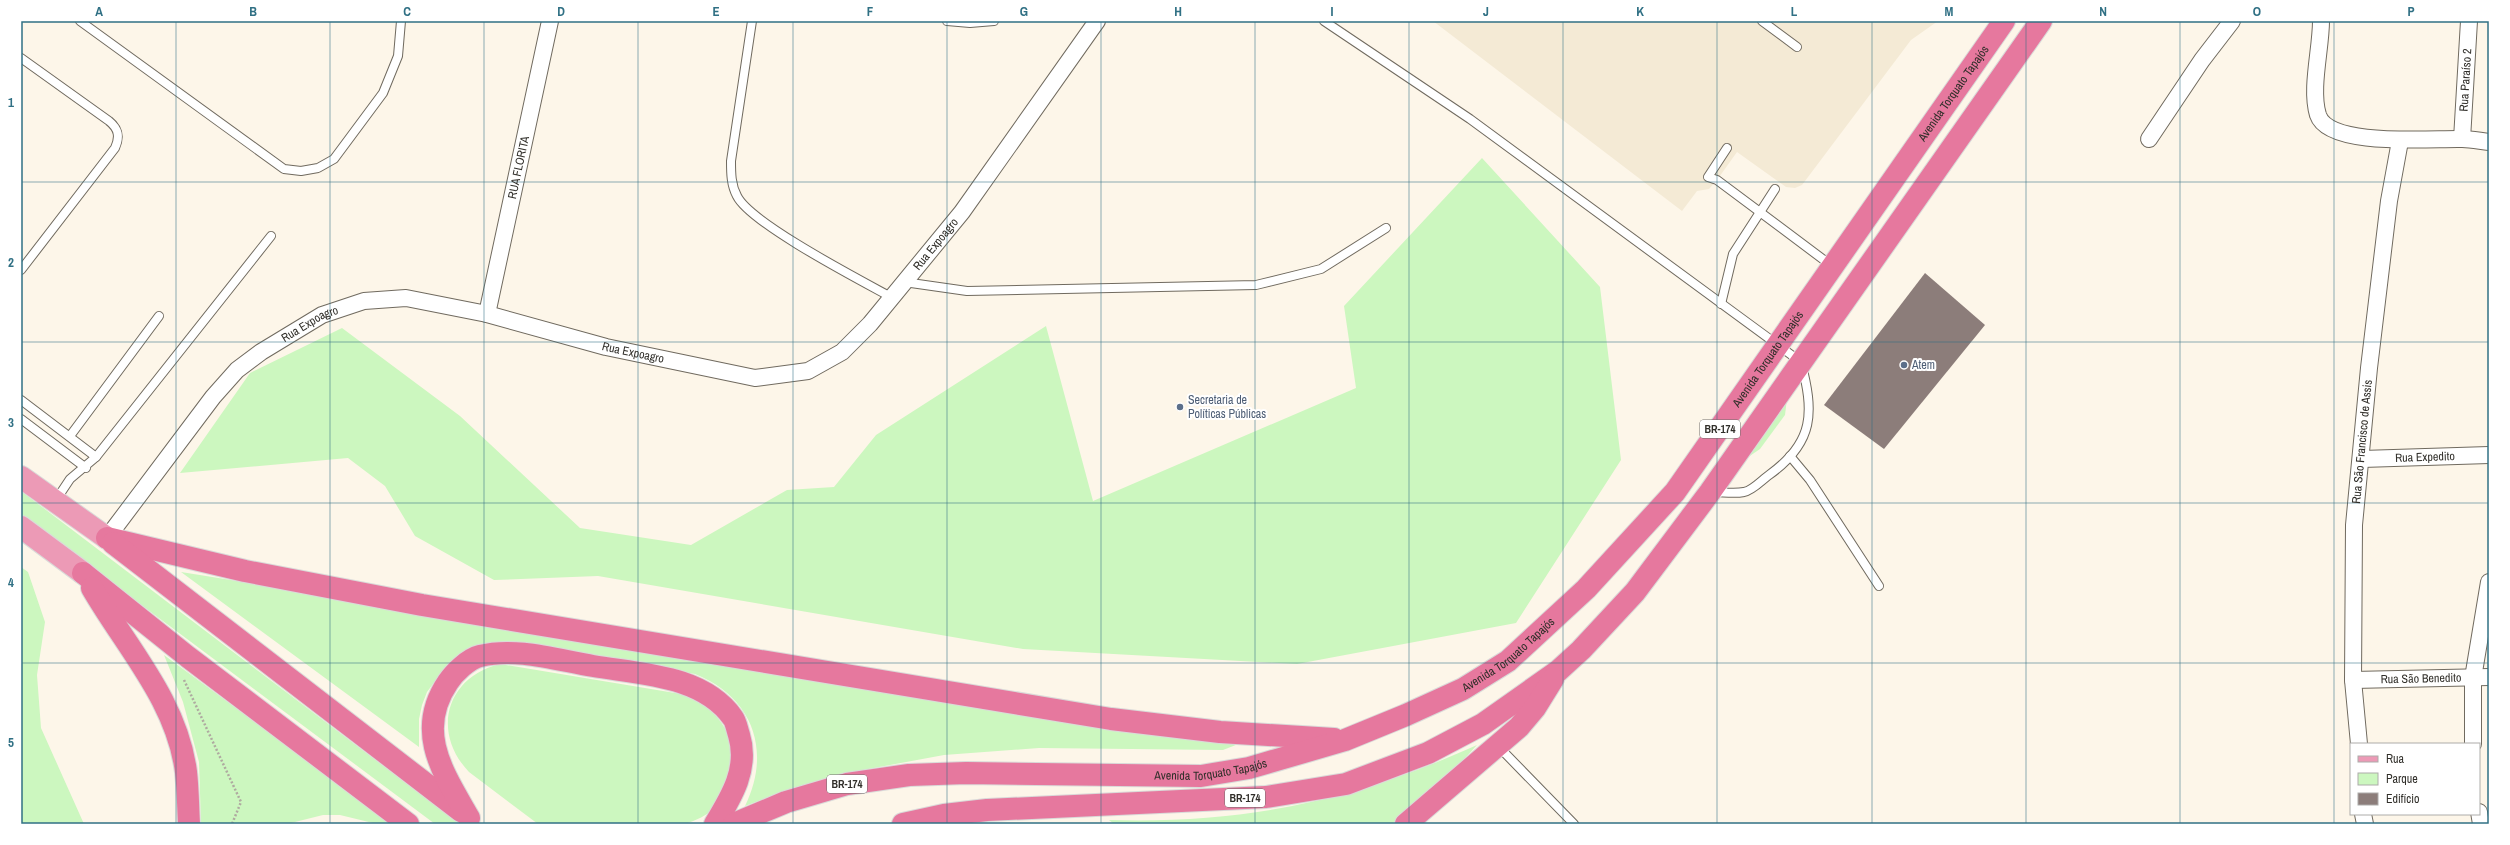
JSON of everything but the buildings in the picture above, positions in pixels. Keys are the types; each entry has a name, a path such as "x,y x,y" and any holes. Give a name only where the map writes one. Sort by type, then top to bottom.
{"highway":[{"name":"Avenida Torquato Tapajós","path":"734,824 786,802 847,784 894,777 966,773 1201,776 1249,768 1345,740 1463,689 1508,661 1586,589 1674,492 1779,345 2004,21"},
{"name":"BR-174","path":"902,824 944,815 988,810 1266,797 1346,784 1428,753 1483,724 1558,671 1581,650 1635,592 1710,492 2041,21"},
{"path":"107,538 245,571 422,606 531,622 1095,716 1220,732 1345,740"},
{"path":"107,538 473,821"},
{"path":"83,573 188,657 408,824"},
{"path":"83,573 101,604 137,655 167,711 180,748 186,771 189,824"},
{"path":"473,821 439,767 432,732 439,696 454,673 478,656 513,653 690,684 719,701 734,719 742,746 739,781 714,824"},
{"path":"1413,822 1519,727 1535,708 1558,671"},
{"path":"944,815 1070,824"}],"main road":[{"path":"21,477 54,502 107,538"},
{"path":"21,528 83,573"}],"street":[{"name":"RUA FLORITA","path":"487,314 550,21"},
{"name":"Rua Expoagro","path":"107,538 213,397 237,370 260,352 322,315 364,301 406,298 487,314 606,347 755,378 808,372 842,352 870,324 962,212 1097,21"},
{"path":"2149,139 2202,60 2232,21"},
{"path":"2321,21 2315,102 2318,116 2330,128 2342,133 2400,141 2462,139 2489,142"},
{"name":"Rua Paraíso 2","path":"2462,139 2469,21"},
{"name":"Rua São Francisco de Assis","path":"2359,743 2353,680 2354,525 2362,460 2371,352 2389,201 2400,141"},
{"name":"Rua Expedito","path":"2362,460 2489,455"},
{"path":"2473,743 2472,678 2489,582"},
{"name":"Rua São Benedito","path":"2353,680 2489,678"}],"lane":[{"path":"80,21 284,169 301,171 318,168 334,159 383,93 398,56 400,21"},
{"path":"752,21 731,160 731,182 737,197 750,211 781,234 891,297"},
{"path":"947,21 970,23 994,21"},
{"path":"1324,21 1470,119 1801,362 1810,394 1809,418 1800,444 1779,468 1745,492 1710,492"},
{"path":"1762,21 1797,47"},
{"path":"21,58 110,121 117,130 119,137 115,148 21,270"},
{"path":"1727,148 1708,177 1717,180 1833,267"},
{"path":"1721,304 1733,254 1775,189"},
{"path":"904,282 967,291 1256,285 1321,269 1386,228"},
{"path":"54,502 70,479 86,468 96,457 271,236"},
{"path":"70,436 159,316"},
{"path":"21,400 96,457"},
{"path":"21,419 86,468"},
{"path":"1790,456 1810,480 1879,586"},
{"path":"1498,746 1574,824"}],"path":[{"path":"188,657 181,675 241,802 232,824"}],"shaded area":[{"path":"1433,21 1938,21 1911,40 1802,185 1795,188 1786,187 1737,152 1709,189 1697,191 1682,211"}],"green space":[{"path":"1482,158 1600,287 1621,460 1516,623 1297,664 1023,649 598,576 494,580 415,536 385,486 348,458 180,473 250,373 342,328 460,416 580,528 691,545 787,490 834,487 876,435 1046,326 1093,501 1356,388 1344,306"},
{"path":"1789,382 1785,415 1760,449 1716,479"},
{"path":"21,491 460,824 435,824 21,515"},
{"path":"21,567 28,572 45,622 37,675 41,728 84,824 21,824"},
{"path":"181,572 1241,743 1223,750 1039,748 944,755 863,770 783,792 745,806 753,785 757,765 756,746 752,728 743,711 731,697 715,684 695,674 515,643 456,660 444,669 427,692 422,705 419,719 419,747"},
{"path":"164,655 392,823 377,824 340,815 323,815 287,824 201,824 199,762 183,702"},
{"path":"500,664 681,694 704,705 721,722 732,745 734,757 733,771 715,807 705,815 685,824 538,824 469,772 457,756 450,740 448,724 450,708 456,693 467,681 482,671"},
{"path":"1477,745 1454,770 1392,824 1114,824 1109,820 1206,818 1252,813 1297,805 1386,781"}],"place":[{"name":"Atem","path":"1904,365"},
{"name":"Secretaria de Políticas Públicas","path":"1180,407"}]}
